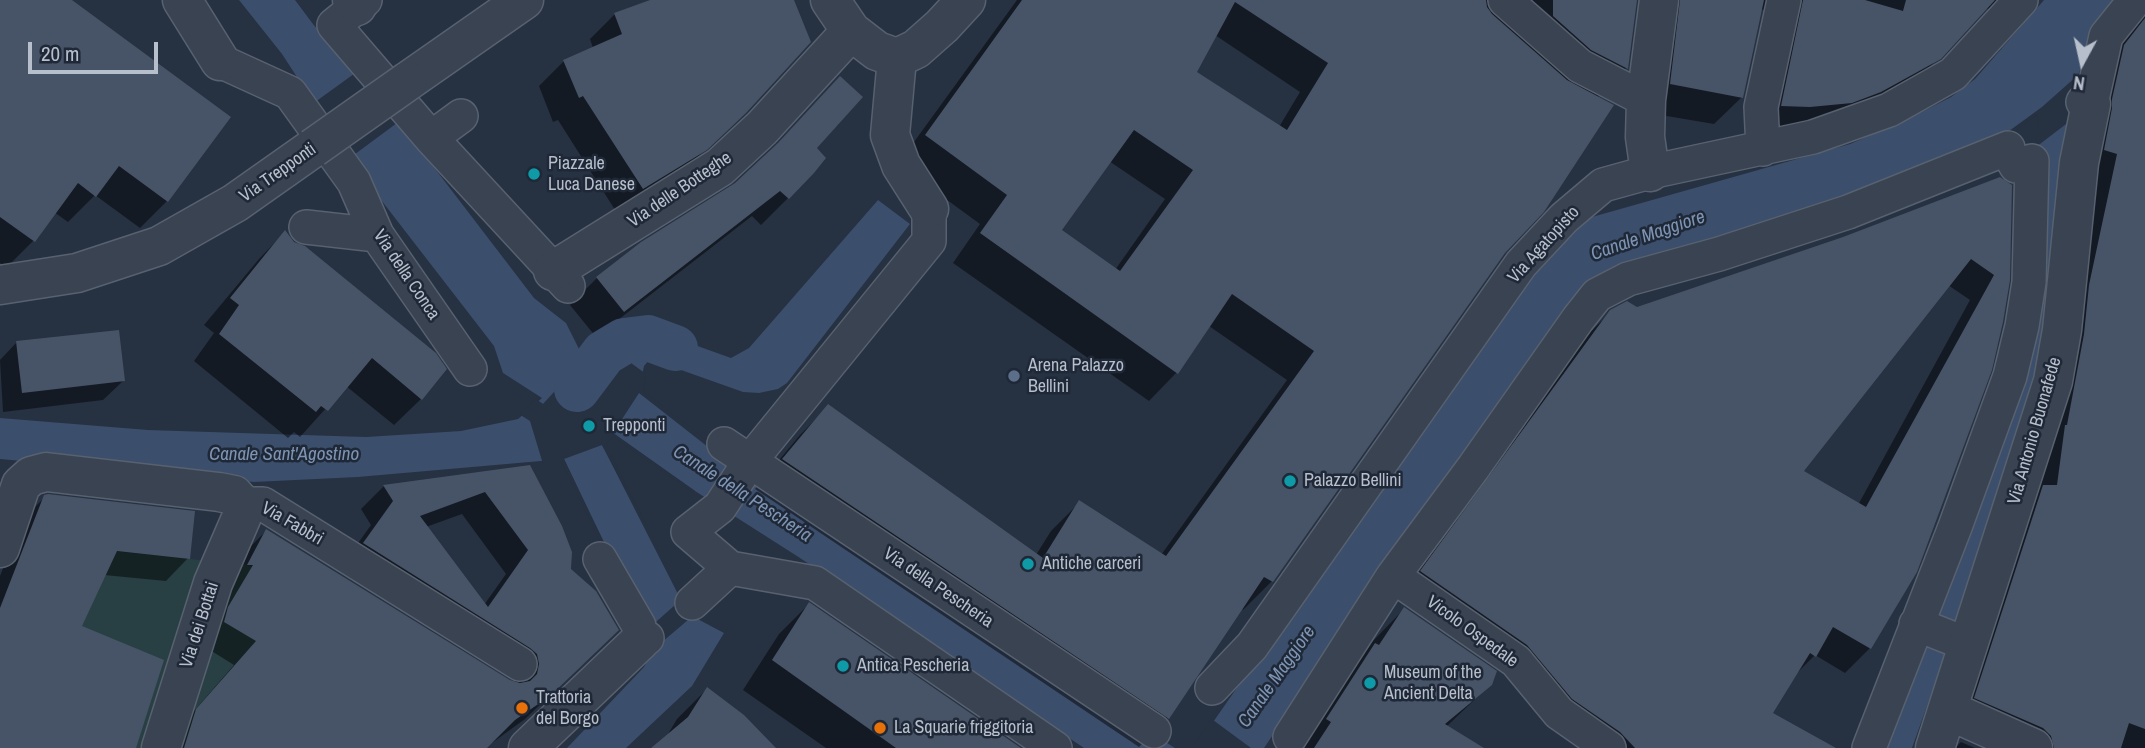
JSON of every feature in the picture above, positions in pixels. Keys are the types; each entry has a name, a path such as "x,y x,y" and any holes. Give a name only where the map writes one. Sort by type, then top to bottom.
{"street":[{"name":"Via della Conca","path":"182,0 220,61 290,93 354,182 377,235 470,369"},
{"name":"Via Trepponti","path":"1,285 77,273 159,246 235,203 524,0"},
{"path":"830,0 875,47 890,135 901,166 929,209 929,241 739,459 720,507 688,532 730,568 815,583 1055,748"},
{"name":"Via delle Botteghe","path":"560,279 720,167 762,128 875,47 916,49 966,0"},
{"path":"1505,0 1580,66 1646,100"},
{"path":"1650,172 1645,137 1646,100 1659,0"},
{"path":"1763,149 1761,107 1784,0"},
{"name":"Via Agatopisto","path":"1212,688 1252,646 1521,264 1564,218 1603,185 1650,172 1813,137 1889,110 1953,74 2021,0"},
{"path":"2087,103 2106,36 2135,0"},
{"path":"352,8 431,138 560,279"},
{"name":"Via Antonio Buonafede","path":"1869,748 1942,634 2053,380 2062,330 2087,103"},
{"path":"431,138 461,116"},
{"name":"Via Antonio Buonafede","path":"1393,576 1597,295 1628,279 1719,254 1848,212 2008,149 2016,166 2032,161 2029,282 2022,326 2005,388 1955,527 1942,634 1948,710 1935,748"},
{"path":"306,227 377,235"},
{"name":"Via della Pescheria","path":"739,459 1154,731"},
{"name":"Via Fabbri","path":"0,548 21,485 31,476 46,472 234,495 243,504 263,504 520,664"},
{"name":"Via dei Bottai","path":"161,748 200,621 242,516 243,504"},
{"path":"528,748 644,640 639,626 600,559"},
{"path":"692,603 730,568"},
{"path":"1290,737 1393,576"},
{"name":"Vicolo Ospedale","path":"1393,576 1516,662 1559,713 1609,748"},
{"path":"1948,710 2033,748"}],"green space":[{"path":"95,549 247,565 303,581 398,748 17,748"}],"water":[{"path":"239,0 295,0 410,136 534,298 566,323 583,357 619,352 613,339 631,322 731,358 749,348 878,200 910,224 787,383 778,389 759,393 743,392 650,359 644,366 639,392 738,468 1175,748 1084,748 695,491 613,433 602,445 679,596 692,616 724,633 692,686 626,748 567,748 644,667 655,648 564,459 358,477 254,482 0,459 0,418 148,430 366,437 461,431 518,419 542,398 503,373 494,346 354,165 282,54"},
{"name":"Canale Maggiore","path":"2044,0 2120,0 2097,27 2078,75 2063,147 2042,352 1955,628 1912,748 1887,748 2017,369 2042,108 2001,137 1900,179 1646,262 1395,555 1264,748 1195,748 1483,334 1568,234 1592,217 1850,144 1910,118 1951,97 1975,79"}],"pier":[{"path":"358,71 401,120 347,160 311,105"},
{"path":"2078,75 2070,121 2036,147 2038,114 2003,140 2001,137 2042,107"},
{"path":"612,349 646,374 643,391 720,450 717,454 639,393 613,433 695,491 693,493 613,437 606,445 649,529 602,445 564,459 608,553 606,554 562,463 543,464 530,421 519,414 536,399 543,404 586,357 584,353"},
{"path":"684,597 695,614 655,648 648,629"},
{"path":"1223,700 1226,702 1213,720 1251,748 1192,748"}],"building":[{"path":"0,0 72,0 231,117 168,202 119,166 96,197 78,183 35,242 0,217"},
{"path":"650,0 794,0 811,42 746,113 707,150 643,189 583,96 579,98 563,60 622,34 614,13"},
{"path":"1022,0 1486,0 1492,14 1567,80 1614,105 1544,212 1505,253 1273,582 1264,577 1169,719 782,459 828,404 1043,558 1079,500 1166,556 1314,351 1232,294 1178,374 980,233 1007,195 925,135","holes":["1235,2 1328,63 1287,130 1197,72","1134,130 1193,170 1120,271 1062,230"]},
{"path":"1553,0 1637,0 1628,69 1591,50 1553,16"},
{"path":"1680,0 1764,0 1743,98 1670,84"},
{"path":"1803,0 1865,0 1903,11 1906,0 1995,0 1941,59 1881,92 1852,103 1810,107 1781,106"},
{"path":"2145,18 2145,729 2129,723 2121,748 2054,748 2051,736 2043,728 1974,698 2043,485 2057,485 2065,425 2084,334 2089,285 2117,154 2104,150 2112,99 2124,45"},
{"path":"840,76 863,97 817,148 826,158 814,173 789,199 780,191 624,312 596,277 641,242 735,183 778,143"},
{"path":"2000,177 2012,185 2010,280 1992,370 1917,572 1871,649 1833,627 1816,657 1810,653 1773,713 1836,748 1635,748 1620,732 1572,699 1527,645 1420,571 1610,310 1627,301 1637,307 1843,237","holes":["1971,259 1994,275 1866,507 1804,471"]},
{"path":"285,230 294,242 305,246 436,353 447,369 422,400 372,358 328,411 321,406 316,412 219,334 239,305 230,298"},
{"path":"119,330 125,381 22,393 16,341"},
{"path":"530,465 562,526 572,552 571,569 596,591 619,630 550,696 515,720 487,748 184,748 196,709 256,641 224,622 228,607 253,565 247,565 266,529 510,680 520,683 530,681 537,674 537,654 530,648 363,543 393,501 383,485","holes":["485,492 528,550 488,607 420,516"]},
{"path":"44,495 195,511 190,559 117,551 82,626 164,660 136,748 0,748 0,608"},
{"name":"Antica Pescheria","path":"809,602 1021,748 896,748 772,660"},
{"path":"1404,607 1497,671 1492,685 1445,724 1484,748 1314,748 1331,722 1326,719 1375,643 1379,645"},
{"path":"707,687 744,715 776,748 651,748 688,717"}],"waterway":[{"path":"577,389 604,353 624,341 648,338 675,348"}],"place":[{"name":"Piazzale Luca Danese","path":"534,174"},
{"name":"Arena Palazzo Bellini","path":"1014,376"},
{"name":"Trepponti","path":"589,426"},
{"name":"Palazzo Bellini","path":"1290,481"},
{"name":"Antiche carceri","path":"1028,564"},
{"name":"Antica Pescheria","path":"843,666"},
{"name":"Museum of the Ancient Delta","path":"1370,683"},
{"name":"Trattoria del Borgo","path":"522,708"},
{"name":"La Squarie friggitoria","path":"880,728"}],"water label":[{"name":"Canale Sant'Agostino","path":"284,455"},
{"name":"Canale della Pescheria","path":"742,494"}]}
